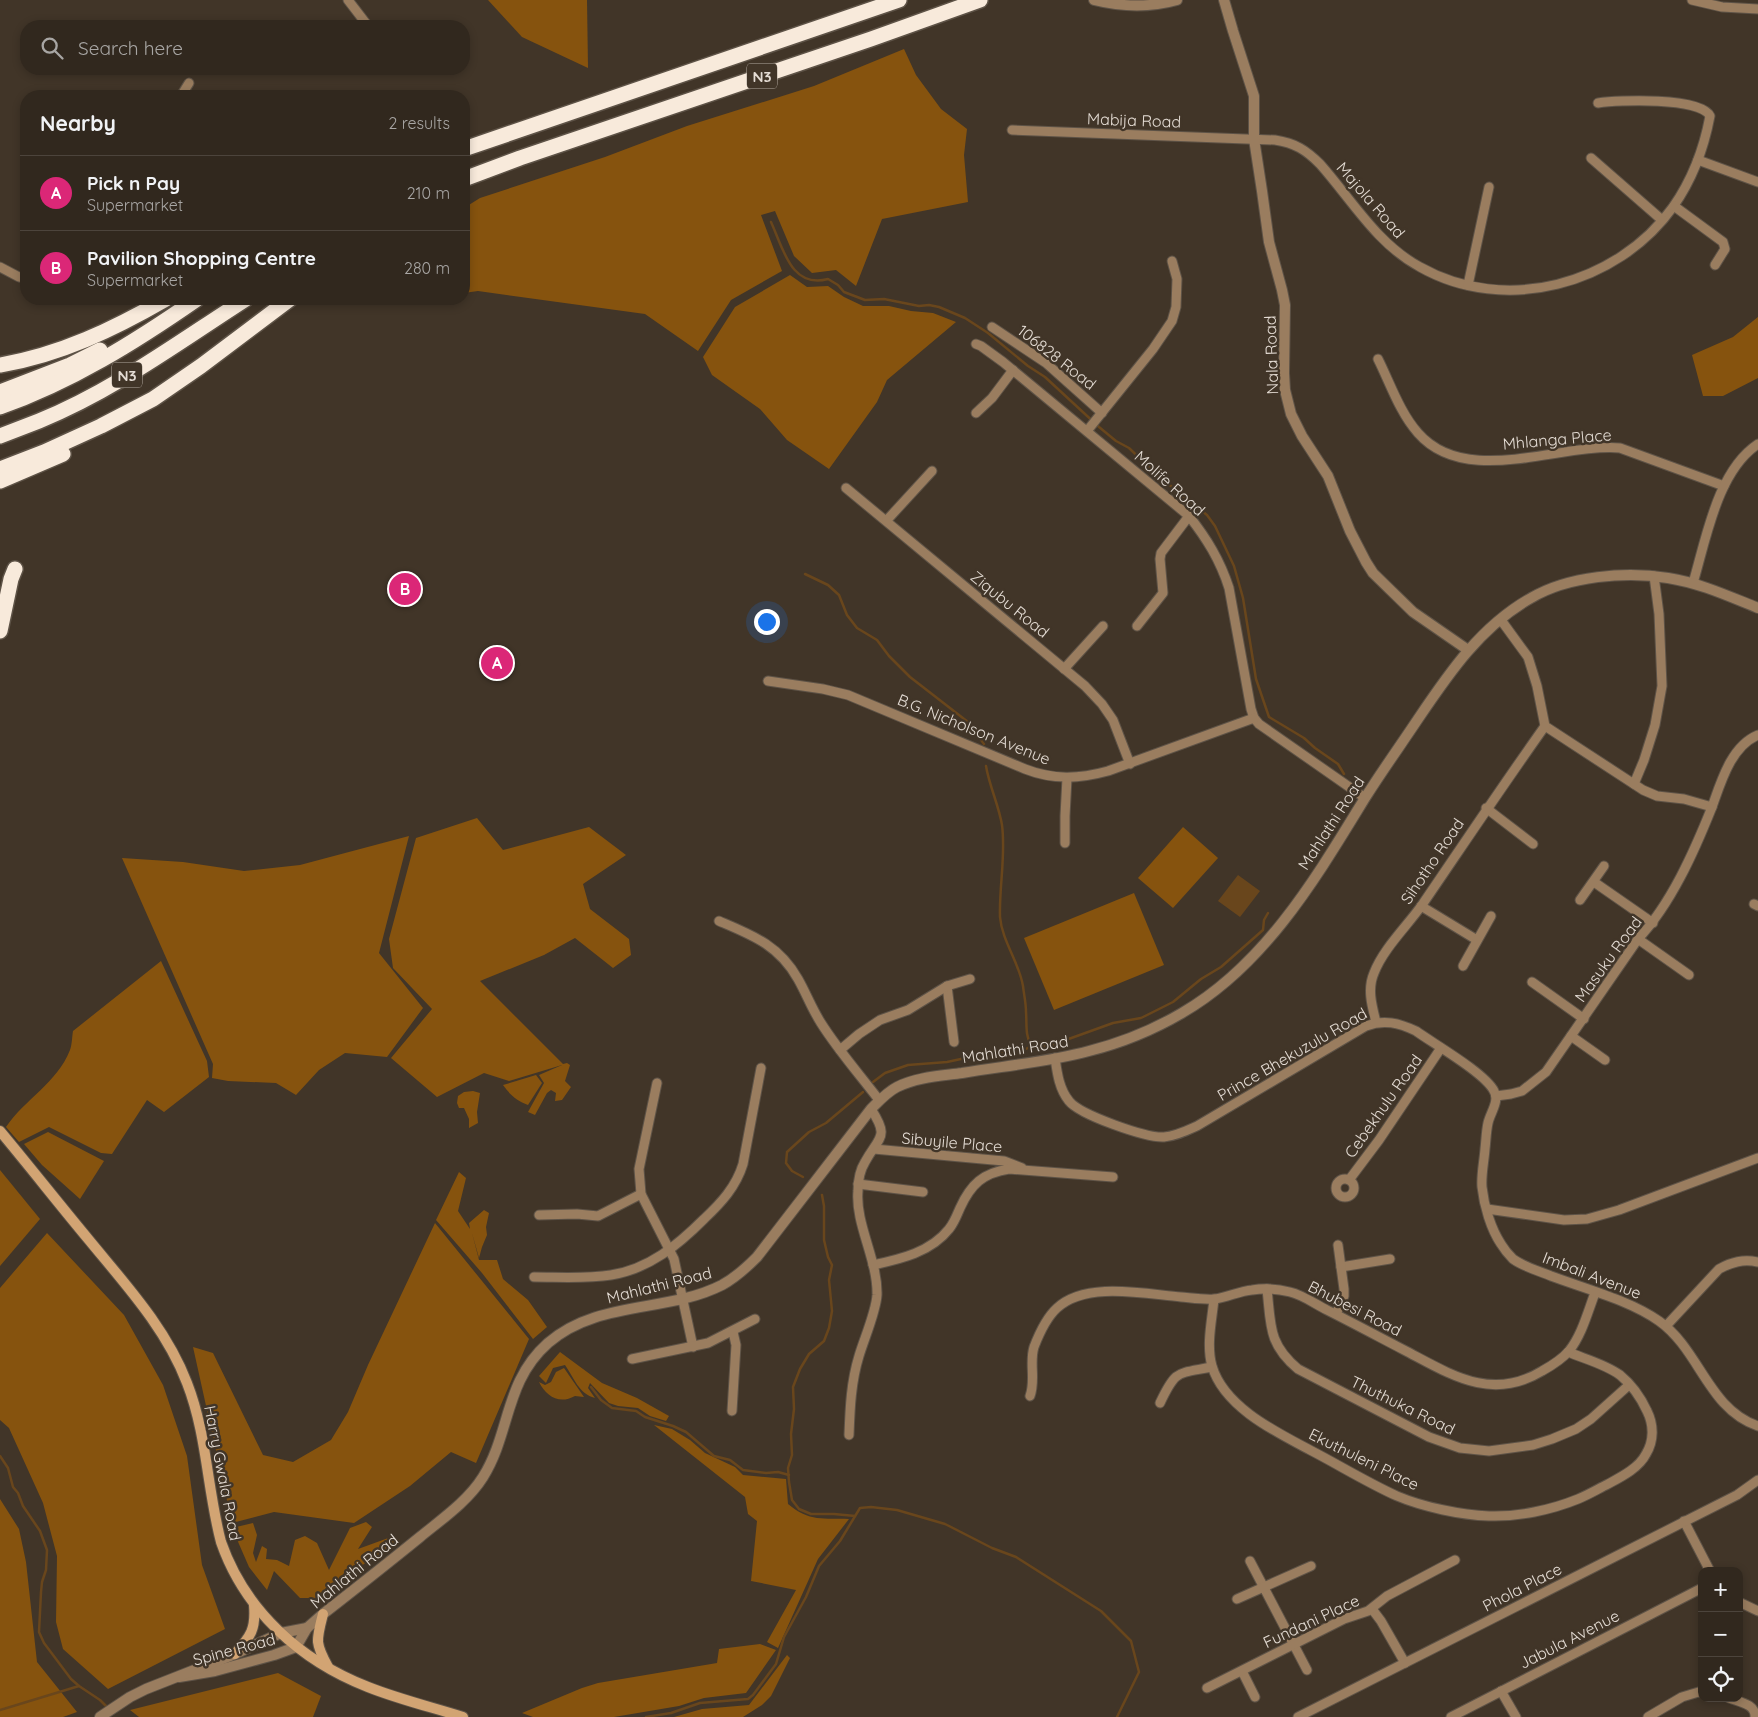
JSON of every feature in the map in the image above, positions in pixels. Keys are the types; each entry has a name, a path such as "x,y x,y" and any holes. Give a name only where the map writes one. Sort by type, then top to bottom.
{"highway":[{"name":"N3","path":"470,147 899,0"},
{"name":"N3","path":"470,177 980,0"},
{"path":"470,186 520,158"},
{"path":"0,365 50,353 89,339 155,305"},
{"path":"0,392 70,365 110,345 157,316 182,305"},
{"name":"N3","path":"0,407 78,373 154,328 187,305"},
{"name":"N3","path":"0,436 40,421 89,397 138,369 237,305"},
{"path":"0,469 44,452 101,426 153,399 201,366 282,305"},
{"path":"0,481 36,467 98,438 133,419 153,399"},
{"path":"0,631 11,579 15,569"}],"main road":[{"name":"Harry Gwala Road","path":"0,1131 120,1278 153,1321 172,1351 187,1382 197,1412 220,1542 238,1581 254,1605 296,1647 329,1669 370,1688 462,1717"},
{"path":"235,1654 251,1633 255,1618 254,1605"},
{"path":"323,1614 317,1635 317,1643 329,1669"}],"street":[{"path":"348,0 363,20"},
{"path":"1094,0 1133,6 1177,0"},
{"name":"Nala Road","path":"1224,0 1232,31 1254,96 1254,139 1269,242 1285,305 1285,390 1295,426 1328,476 1350,531 1373,573 1413,612 1468,650"},
{"path":"1692,0 1722,7 1758,9"},
{"path":"185,90 189,83"},
{"name":"Majola Road","path":"1254,139 1284,142 1301,147 1320,164 1392,249 1405,259 1431,273 1468,285 1501,291 1538,289 1562,284 1584,276 1621,256 1646,238 1674,206 1698,160 1710,116 1704,110 1660,100 1598,102"},
{"name":"Mabija Road","path":"1012,130 1254,139"},
{"path":"1591,158 1662,220"},
{"path":"1698,160 1758,182"},
{"path":"1468,285 1489,187"},
{"path":"1674,206 1723,242 1725,249 1715,265"},
{"path":"1088,429 1164,336 1172,322 1176,307 1177,279 1172,261"},
{"path":"0,267 20,277"},
{"name":"106828 Road","path":"992,326 1046,363 1100,415"},
{"name":"Molife Road","path":"976,344 995,355 1088,429 1189,516 1212,546 1229,588 1254,718"},
{"name":"Mhlanga Place","path":"1378,359 1404,412 1417,432 1439,451 1454,456 1500,460 1596,447 1620,448 1724,486"},
{"path":"976,413 992,398 1013,370"},
{"path":"1693,583 1710,523 1724,486 1732,471 1743,457 1758,444"},
{"path":"887,520 932,471"},
{"name":"Ziqubu Road","path":"846,488 887,520 1085,686 1113,720 1130,764"},
{"path":"1137,626 1163,593 1160,567 1161,553 1189,516"},
{"name":"Mahlathi Road","path":"296,1647 307,1628 443,1518 474,1488 495,1454 513,1395 522,1377 528,1366 549,1342 576,1325 598,1316 702,1293 723,1284 742,1271 758,1257 871,1109 894,1088 924,1078 1054,1058 1121,1042 1150,1030 1182,1013 1213,993 1250,960 1279,927 1352,821 1365,798 1449,673 1468,650 1501,620 1528,600 1561,586 1605,576 1654,576 1693,583 1758,608"},
{"path":"1634,784 1655,725 1662,686 1659,614 1654,576"},
{"path":"1501,620 1528,657 1537,686 1545,726 1634,784 1657,796 1695,801 1712,807"},
{"path":"1064,669 1103,626"},
{"name":"B.G. Nicholson Avenue","path":"768,681 823,689 848,695 1025,769 1050,776 1067,778 1092,775 1130,764 1254,718"},
{"path":"1254,718 1259,724 1365,798"},
{"name":"Sihotho Road","path":"1376,1022 1370,996 1373,974 1380,960 1421,906 1486,808 1545,726"},
{"name":"Masuku Road","path":"1496,1096 1522,1091 1546,1072 1638,939 1653,923 1668,899 1702,833 1724,775 1746,742 1758,735"},
{"path":"1065,842 1067,778"},
{"path":"1486,808 1533,844"},
{"path":"1580,900 1604,866"},
{"path":"1594,882 1653,923"},
{"path":"1421,906 1477,940"},
{"path":"1463,966 1491,916"},
{"path":"719,921 750,934 769,945 785,959 797,977 821,1023 880,1100"},
{"path":"1638,939 1689,975"},
{"path":"840,1050 880,1020 908,1010 947,986 970,979"},
{"path":"1532,982 1584,1019"},
{"path":"947,986 954,1042"},
{"name":"Prince Bhekuzulu Road","path":"1054,1058 1064,1094 1073,1105 1092,1115 1148,1136 1165,1137 1186,1132 1359,1030 1376,1022 1391,1022 1406,1026 1481,1076 1496,1096"},
{"path":"1572,1036 1605,1060"},
{"name":"Cebekhulu Road","path":"1349,1180 1379,1140 1441,1048"},
{"path":"534,1277 618,1274 647,1264 681,1242 734,1186 743,1164 761,1068"},
{"path":"657,1083 639,1169 641,1194 671,1249 692,1347"},
{"path":"1496,1096 1487,1125 1482,1181 1487,1210 1564,1220 1587,1219 1618,1210 1758,1158"},
{"path":"849,1435 850,1405 855,1372 877,1299 873,1265 857,1196 861,1168 881,1136 880,1122 871,1109"},
{"name":"Sibuyile Place","path":"874,1149 1004,1161 1026,1170"},
{"path":"873,1265 906,1257 934,1243 950,1228 968,1192 987,1175 1009,1169 1114,1177"},
{"path":"858,1184 923,1192"},
{"path":"539,1215 577,1214 598,1216 641,1194"},
{"name":"Imbali Avenue","path":"1487,1210 1492,1227 1513,1259 1534,1269 1629,1304 1666,1326 1689,1351 1710,1388 1724,1404 1748,1423 1758,1426"},
{"path":"1336,1314 1344,1296 1344,1281 1338,1245"},
{"path":"1341,1267 1390,1259"},
{"path":"1666,1326 1719,1269 1740,1261 1758,1262"},
{"name":"Bhubesi Road","path":"1030,1396 1032,1356 1046,1322 1056,1309 1068,1300 1093,1293 1150,1292 1179,1297 1214,1299 1251,1290 1267,1289 1295,1294 1455,1377 1480,1384 1506,1384 1529,1378 1568,1352 1576,1340 1595,1292"},
{"name":"Thuthuka Road","path":"1267,1289 1273,1336 1279,1349 1289,1361 1312,1377 1417,1432 1460,1448 1490,1451 1506,1450 1552,1439 1576,1429 1591,1419 1629,1385"},
{"name":"Ekuthuleni Place","path":"1214,1299 1210,1342 1212,1367 1219,1382 1248,1413 1273,1430 1398,1496 1460,1514 1490,1516 1520,1514 1577,1499 1619,1478 1639,1463 1646,1455 1651,1445 1653,1433 1649,1416 1642,1400 1621,1376 1608,1368 1568,1352"},
{"path":"632,1359 708,1344 755,1319"},
{"path":"732,1411 736,1345 733,1332"},
{"path":"1160,1403 1174,1377 1181,1373 1212,1367"},
{"name":"Phola Place","path":"1298,1717 1737,1495 1758,1480"},
{"path":"1684,1521 1708,1567"},
{"path":"1372,1609 1387,1596 1455,1560"},
{"path":"1250,1561 1307,1670"},
{"path":"1237,1599 1311,1566"},
{"name":"Jabula Avenue","path":"1451,1717 1698,1590"},
{"path":"1743,1604 1758,1611"},
{"name":"Fundani Place","path":"1207,1688 1344,1619 1372,1609 1405,1663"},
{"name":"Mahlathi Road","path":"281,1633 307,1628"},
{"name":"Spine Road","path":"102,1715 138,1693 235,1654 281,1633"},
{"name":"Spine Road","path":"179,1677 215,1671 296,1647"},
{"path":"1242,1671 1255,1697"},
{"path":"1501,1691 1516,1717"},
{"path":"1648,1717 1682,1697 1698,1692"},
{"path":"1740,1702 1751,1706 1755,1712 1755,1717"}],"shaded area":[{"path":"488,0 587,0 588,68 522,37"},
{"path":"904,49 916,75 941,109 967,129 964,155 968,202 882,219 856,286 836,270 812,273 794,256 775,211 761,215 782,271 731,300 698,351 645,314 478,291 470,292 470,204 480,198 605,157 687,126 814,86"},
{"path":"790,275 807,287 828,286 844,297 863,306 889,306 933,313 956,322 887,380 877,402 829,469 787,440 760,409 712,375 703,357 735,307"},
{"path":"1758,317 1758,378 1723,396 1703,396 1692,355 1733,337"},
{"path":"477,818 503,850 589,827 626,855 583,884 590,909 629,939 631,955 613,968 575,938 544,955 480,981 563,1064 567,1063 570,1065 565,1081 571,1087 562,1100 555,1101 556,1093 551,1090 547,1093 535,1115 528,1112 544,1083 539,1075 562,1065 509,1081 484,1073 437,1097 391,1058 432,1009 393,968 389,939 416,838"},
{"path":"1183,827 1218,858 1173,908 1138,878"},
{"path":"409,836 379,953 423,1008 387,1057 345,1053 319,1070 296,1095 276,1083 228,1081 212,1078 213,1064 122,858 183,862 244,871 300,865"},
{"path":"1238,875 1260,891 1240,917 1218,901"},
{"path":"1134,893 1164,965 1054,1010 1024,938"},
{"path":"161,961 207,1061 209,1077 164,1112 147,1100 112,1154 101,1153 49,1127 19,1142 6,1127 64,1062 70,1050 73,1031"},
{"path":"536,1075 542,1083 528,1105 520,1102 503,1085"},
{"path":"473,1091 480,1093 477,1112 478,1123 469,1128 469,1119 464,1108 459,1108 457,1103 458,1096 464,1092"},
{"path":"48,1132 104,1161 80,1199 42,1165 24,1144"},
{"path":"0,1170 40,1219 0,1266"},
{"path":"459,1172 466,1178 458,1211 470,1229 469,1223 484,1210 489,1213 486,1227 487,1235 479,1258 472,1233 479,1260 497,1260 503,1279 528,1300 547,1327 533,1339 482,1273 436,1220"},
{"path":"435,1223 529,1339 476,1463 451,1452 410,1486 354,1523 274,1512 232,1523 193,1347 213,1353 263,1455 293,1462 331,1440 348,1412"},
{"path":"47,1233 124,1315 163,1385 187,1456 202,1565 225,1629 108,1689 63,1649 56,1622 57,1556 43,1503 9,1428 0,1420 0,1288"},
{"path":"560,1352 602,1383 637,1398 669,1416 666,1421 650,1416 638,1408 609,1403 590,1383 588,1388 595,1398 589,1396 577,1385 565,1365 553,1368 546,1383 539,1376"},
{"path":"564,1368 584,1397 575,1396 564,1400 558,1399 549,1395 542,1387 539,1382 545,1385 551,1382 556,1372"},
{"path":"654,1425 672,1429 690,1440 705,1453 735,1467 743,1475 786,1479 788,1504 803,1514 824,1519 849,1519 818,1559 778,1648 767,1642 796,1590 751,1581 757,1521 748,1514 745,1497"},
{"path":"0,1499 19,1529 26,1562 37,1662 77,1712 63,1717 0,1717"},
{"path":"366,1522 372,1527 358,1549 391,1537 400,1540 331,1586 318,1598 300,1598 274,1571 267,1590 249,1567 232,1528 253,1523 257,1535 253,1553 256,1562 262,1546 267,1549 266,1559 277,1560 289,1566 295,1540 305,1536 317,1543 329,1570 350,1528"},
{"path":"760,1644 776,1650 746,1693 704,1698 679,1706 614,1717 533,1717 522,1713 598,1683 717,1663 719,1649"},
{"path":"787,1655 790,1658 771,1696 762,1705 743,1717 674,1717 702,1709 749,1705"},
{"path":"278,1673 321,1696 313,1717 139,1717 130,1710"}],"waterway":[{"path":"771,222 790,264 805,278 815,280 828,279 838,285 844,292 865,300 884,299 919,306 939,307 965,318 988,333 1028,366 1045,377 1099,427 1116,441 1129,448 1156,474 1207,515 1215,526 1234,566 1243,598 1256,679 1269,717 1304,738 1338,764 1344,774"},
{"path":"805,574 828,585 839,595 847,615 857,628 877,640 889,656 910,677 968,722 984,744"},
{"path":"986,766 1002,825 1001,926 1021,977 1026,1005 1027,1033 1031,1046"},
{"path":"1337,810 1347,798"},
{"path":"873,1082 885,1073 908,1065 947,1062 984,1054 1026,1049 1031,1046 1052,1045 1113,1023 1141,1018 1173,1002 1201,979 1221,967 1263,930 1264,920 1268,913"},
{"path":"803,1177 792,1171 786,1163 787,1152 809,1132 826,1123 863,1092"},
{"path":"822,1195 824,1206 824,1240 832,1265 829,1280 832,1311 824,1341 809,1354 800,1369 793,1387 794,1409 791,1434 792,1455 788,1468 789,1482 792,1500 799,1509 811,1514 855,1516"},
{"path":"591,1387 601,1400 612,1408 636,1411 645,1417 686,1432 714,1456 730,1460 743,1470 766,1473 778,1472 789,1475"},
{"path":"0,1456 8,1468 13,1487 40,1531 47,1550 46,1570 41,1592 39,1632 44,1643 71,1679 108,1708"},
{"path":"646,1717 671,1713 700,1703 748,1699 753,1695 776,1664 784,1637 806,1597 819,1566 840,1541 860,1508 871,1507 897,1510 945,1524 992,1548 1016,1557 1101,1611 1131,1641 1139,1672 1117,1717"},
{"path":"0,1710 79,1686"}],"place":[{"name":"Pavilion Shopping Centre","path":"405,589"},
{"name":"Pick n Pay","path":"497,663"}]}
